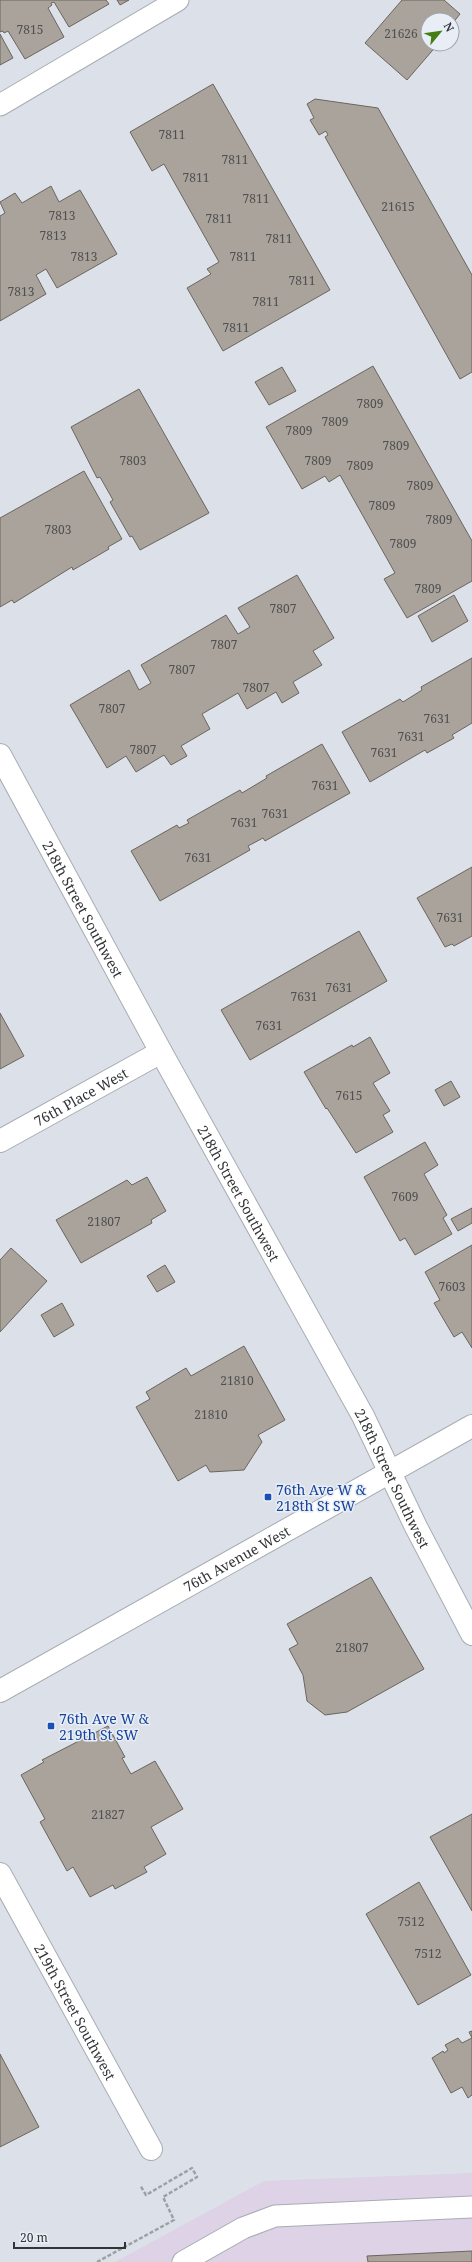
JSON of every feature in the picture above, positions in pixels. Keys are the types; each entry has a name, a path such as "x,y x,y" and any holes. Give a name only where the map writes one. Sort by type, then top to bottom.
{"street":[{"name":"218th Street Southwest","path":"0,755 161,1052 363,1416 472,1634"},
{"name":"76th Place West","path":"0,1141 161,1052"},
{"name":"76th Avenue West","path":"0,1691 472,1426"},
{"name":"219th Street Southwest","path":"0,1874 151,2149"}],"lane":[{"path":"0,105 178,0"},
{"path":"183,2262 243,2228 275,2216 472,2207"}],"path":[{"path":"97,2262 174,2220 163,2197 197,2177 192,2168 146,2195 140,2185"}],"shaded area":[{"path":"472,2173 472,2262 115,2262 264,2181"}],"building":[{"path":"0,0 106,0 109,4 69,27 54,2 51,3 52,5 48,8 64,37 25,59 8,31 4,33 3,31 0,32"},
{"path":"117,0 129,0 120,5"},
{"path":"402,0 444,0 458,12 420,12 420,52 431,52 407,80 365,43"},
{"path":"0,34 13,58 0,65"},
{"path":"213,84 330,290 223,351 187,288 211,274 207,269 219,262 164,164 152,171 130,132"},
{"path":"315,99 378,108 472,275 472,372 460,379 325,137 328,135 326,131 319,135 310,120 314,118 307,104"},
{"path":"51,186 59,202 80,190 117,254 57,288 46,269 36,275 46,294 0,321 0,216 5,213 0,202 15,193 22,203"},
{"path":"373,366 472,541 472,581 407,618 384,579 395,573 340,475 329,482 325,476 302,489 266,427"},
{"path":"282,367 296,391 269,405 255,382"},
{"path":"139,389 209,513 140,550 132,536 130,537 110,502 113,500 100,477 97,478 71,427"},
{"path":"84,471 122,539 108,547 109,549 73,570 72,567 14,603 12,600 0,607 0,518"},
{"path":"297,575 334,638 313,651 322,665 293,682 299,693 282,703 276,692 247,709 238,693 202,714 210,729 181,746 187,756 171,765 164,755 136,772 126,756 107,768 70,705 129,670 139,690 151,683 141,665 226,615 238,634 250,627 238,608"},
{"path":"454,595 468,621 432,642 418,616"},
{"path":"472,658 472,723 452,735 454,738 427,753 425,750 370,782 342,732 400,699 403,702 422,690 421,687"},
{"path":"322,744 350,793 265,841 263,838 248,846 250,850 160,901 131,851 177,825 179,828 189,823 187,820 240,790 242,793 267,778 266,776"},
{"path":"472,867 472,936 454,946 452,944 445,947 417,898"},
{"path":"359,931 387,981 250,1060 221,1010"},
{"path":"0,1013 24,1056 0,1069"},
{"path":"370,1037 390,1073 373,1083 390,1111 383,1115 393,1132 356,1153 327,1108 326,1109 304,1072 352,1045 353,1047"},
{"path":"451,1081 460,1097 444,1106 435,1090"},
{"path":"425,1142 438,1165 424,1174 447,1215 443,1218 452,1234 415,1255 405,1238 400,1241 364,1177"},
{"path":"147,1177 166,1211 151,1220 152,1223 81,1263 56,1220 127,1180 132,1185"},
{"path":"472,1208 472,1223 458,1231 451,1219"},
{"path":"472,1245 472,1348 462,1332 454,1337 434,1303 440,1300 425,1272"},
{"path":"11,1248 47,1281 0,1332 0,1260"},
{"path":"165,1265 175,1282 157,1292 147,1276"},
{"path":"62,1303 74,1325 54,1337 41,1315"},
{"path":"244,1346 285,1420 258,1435 262,1442 244,1470 210,1472 206,1465 178,1481 136,1407 150,1399 146,1392 186,1368 191,1376"},
{"path":"371,1577 424,1669 347,1712 325,1715 307,1701 303,1675 289,1649 298,1644 287,1624"},
{"path":"108,1726 125,1757 122,1758 131,1774 155,1761 183,1809 151,1827 166,1854 144,1867 147,1872 115,1889 113,1885 90,1897 73,1867 67,1871 40,1822 45,1819 21,1775 44,1762 42,1760"},
{"path":"472,1814 472,1911 430,1837"},
{"path":"419,1882 471,1975 418,2005 366,1914"},
{"path":"472,2031 472,2038 469,2032"},
{"path":"458,2038 462,2043 472,2038 472,2095 468,2098 462,2087 451,2093 432,2058 443,2051 444,2053 448,2050 445,2045"},
{"path":"0,2054 39,2127 0,2147"},
{"path":"472,2251 472,2262 368,2262 367,2256"}],"place":[{"name":"76th Ave W & 218th St SW","path":"268,1497"},
{"name":"76th Ave W & 219th St SW","path":"51,1726"}]}
